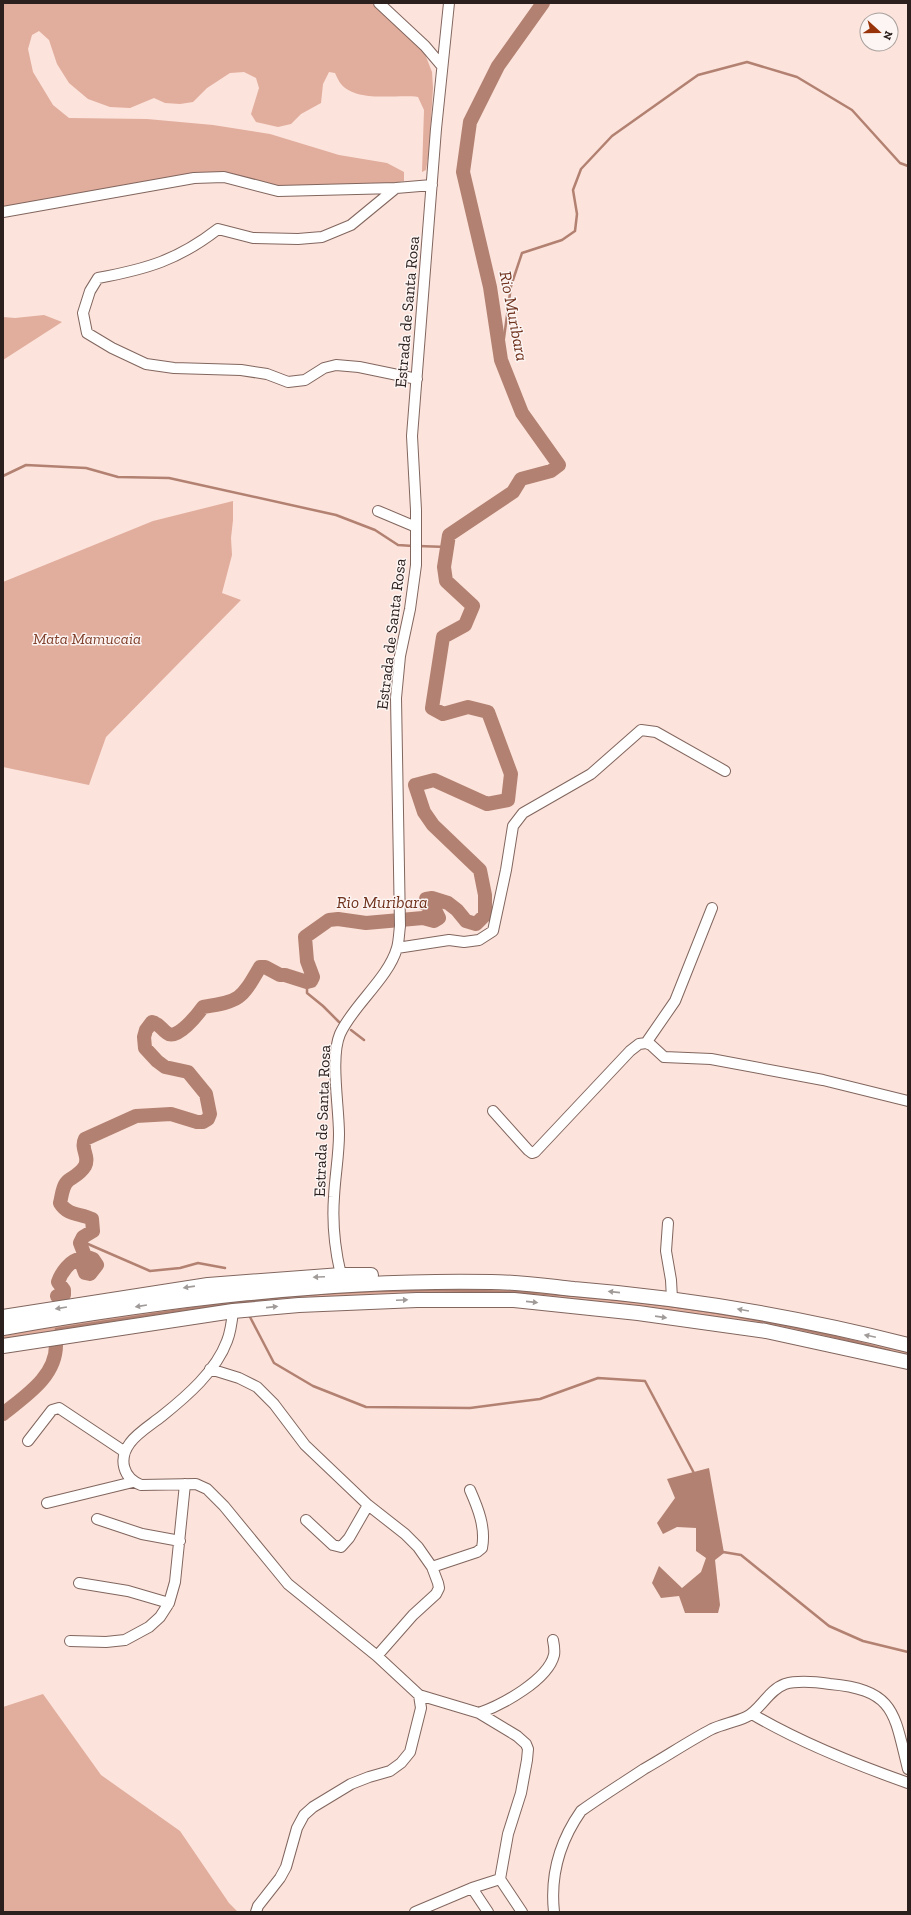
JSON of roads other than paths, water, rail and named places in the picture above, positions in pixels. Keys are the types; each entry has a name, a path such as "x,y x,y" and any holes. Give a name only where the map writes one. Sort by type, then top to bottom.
{"highway":[{"path":"3,1317 208,1285 341,1276 425,1275 528,1278 567,1282 594,1290"},
{"path":"3,1328 154,1304 274,1291 360,1284 493,1282 594,1290 672,1299 768,1315 908,1345"},
{"path":"3,1346 233,1311 299,1305 417,1300 514,1300 638,1313 766,1331 908,1362"}],"street":[{"path":"379,3 425,46 442,66"},
{"name":"Estrada de Santa Rosa","path":"341,1276 337,1259 334,1232 334,1197 339,1134 336,1051 341,1034 348,1021 389,964 397,948 400,926 396,698 400,656 410,609 416,565 412,436 442,66 449,3"},
{"path":"3,212 194,178 224,177 278,191 396,188 432,185"},
{"path":"396,188 351,225 322,237 298,239 253,238 218,229 186,252 153,266 98,278 90,291 83,313 88,333 112,348 146,364 174,368 241,370 267,374 288,382 305,380 324,368 336,365 417,379"},
{"path":"378,511 416,527"},
{"path":"397,948 449,940 464,942 479,940 493,931 513,826 517,819 523,813 591,774 641,730 656,732 725,771"},
{"path":"646,1043 675,1001 712,908"},
{"path":"493,1111 528,1150 532,1153 535,1152 630,1050 639,1044 646,1043 651,1045 664,1057 719,1061 823,1080 908,1101"},
{"path":"668,1222 666,1251 671,1280 672,1299"},
{"path":"233,1311 231,1330 227,1342 210,1369 170,1410 130,1442 125,1452 123,1462 127,1476 133,1482 141,1486 196,1484 207,1489 224,1506 288,1584 377,1656 419,1696 479,1713 517,1736 526,1744 528,1749 527,1760 520,1793 508,1834 500,1879 522,1912"},
{"path":"210,1369 239,1378 257,1387 274,1404 305,1445 368,1505 405,1534 418,1547 432,1567 439,1588 436,1594 413,1615 377,1656"},
{"path":"28,1441 52,1410 60,1408 125,1452"},
{"path":"47,1503 133,1482"},
{"path":"70,1641 106,1642 125,1640 149,1627 160,1617 169,1603 175,1582 185,1484"},
{"path":"432,1567 477,1552 482,1548 482,1530 479,1512 470,1490"},
{"path":"306,1520 333,1545 340,1547 349,1538 368,1505"},
{"path":"97,1519 142,1534 180,1541"},
{"path":"79,1582 128,1591 169,1603"},
{"path":"479,1713 500,1706 529,1687 542,1674 554,1657 555,1649 553,1640"},
{"path":"554,1912 554,1884 559,1850 571,1824 581,1811 680,1747 714,1729 752,1714 762,1701 785,1684 806,1681 834,1684 859,1689 877,1696 886,1704 894,1716 903,1741 908,1769"},
{"path":"256,1912 258,1906 280,1878 286,1867 296,1828 304,1814 351,1784 390,1771 401,1763 410,1752 421,1708 419,1696"},
{"path":"752,1714 772,1726 828,1752 908,1783"},
{"path":"418,1911 472,1888 500,1879"},
{"path":"472,1888 488,1912"}],"waterway":[{"name":"Rio Muribara","path":"57,1296 64,1295 64,1290 58,1282 69,1264 80,1259 85,1273 90,1274 97,1265 93,1259 85,1256 80,1243 83,1237 93,1231 92,1219 70,1212 60,1203 67,1182 85,1166 85,1139 136,1116 171,1114 197,1122 203,1122 208,1119 210,1114 206,1094 188,1072 165,1067 145,1048 144,1037 146,1030 152,1022 159,1025 167,1033 176,1033 187,1026 203,1007 225,1003 238,997 243,993 260,967 265,967 280,975 285,975 307,982 311,981 313,977 307,961 305,937 329,920 338,919 366,923 423,918 434,921 439,918 435,910 425,904 426,899 432,898 448,903 457,910 466,921 476,924 485,915 485,895 480,870 433,825 424,812 415,785 434,780 487,804 508,800 511,774 488,712 468,707 443,714 432,708 443,637 465,625 473,606 446,581 444,567 449,535 513,492 521,479 551,471 559,465 522,413 501,360 490,287 463,172 470,122 498,66 543,3"},
{"path":"501,360 511,286 522,253 562,240 575,231 577,214 573,190 581,169 612,136 698,75 747,62 797,77 852,110 900,163 908,166"},
{"path":"3,476 26,465 86,468 118,477 169,478 336,515 375,530 398,545 413,546"},
{"path":"418,546 447,547"},
{"path":"307,982 307,993 339,1022"},
{"path":"351,1030 364,1040"},
{"path":"81,1241 150,1271 180,1268 198,1263 225,1268"},
{"path":"56,1329 255,1300 335,1293 440,1290 570,1296 700,1310 827,1335 890,1351"},
{"path":"250,1317 274,1363 313,1386 366,1407 470,1408 540,1399 598,1378 645,1381 695,1475"},
{"name":"Rio Muribara","path":"3,1414 38,1385 45,1376 51,1367 55,1356 56,1345"},
{"path":"723,1552 741,1555 829,1626 863,1641 908,1652"}],"park label":[{"name":"Mata Mamucaia","path":"87,638"}]}
